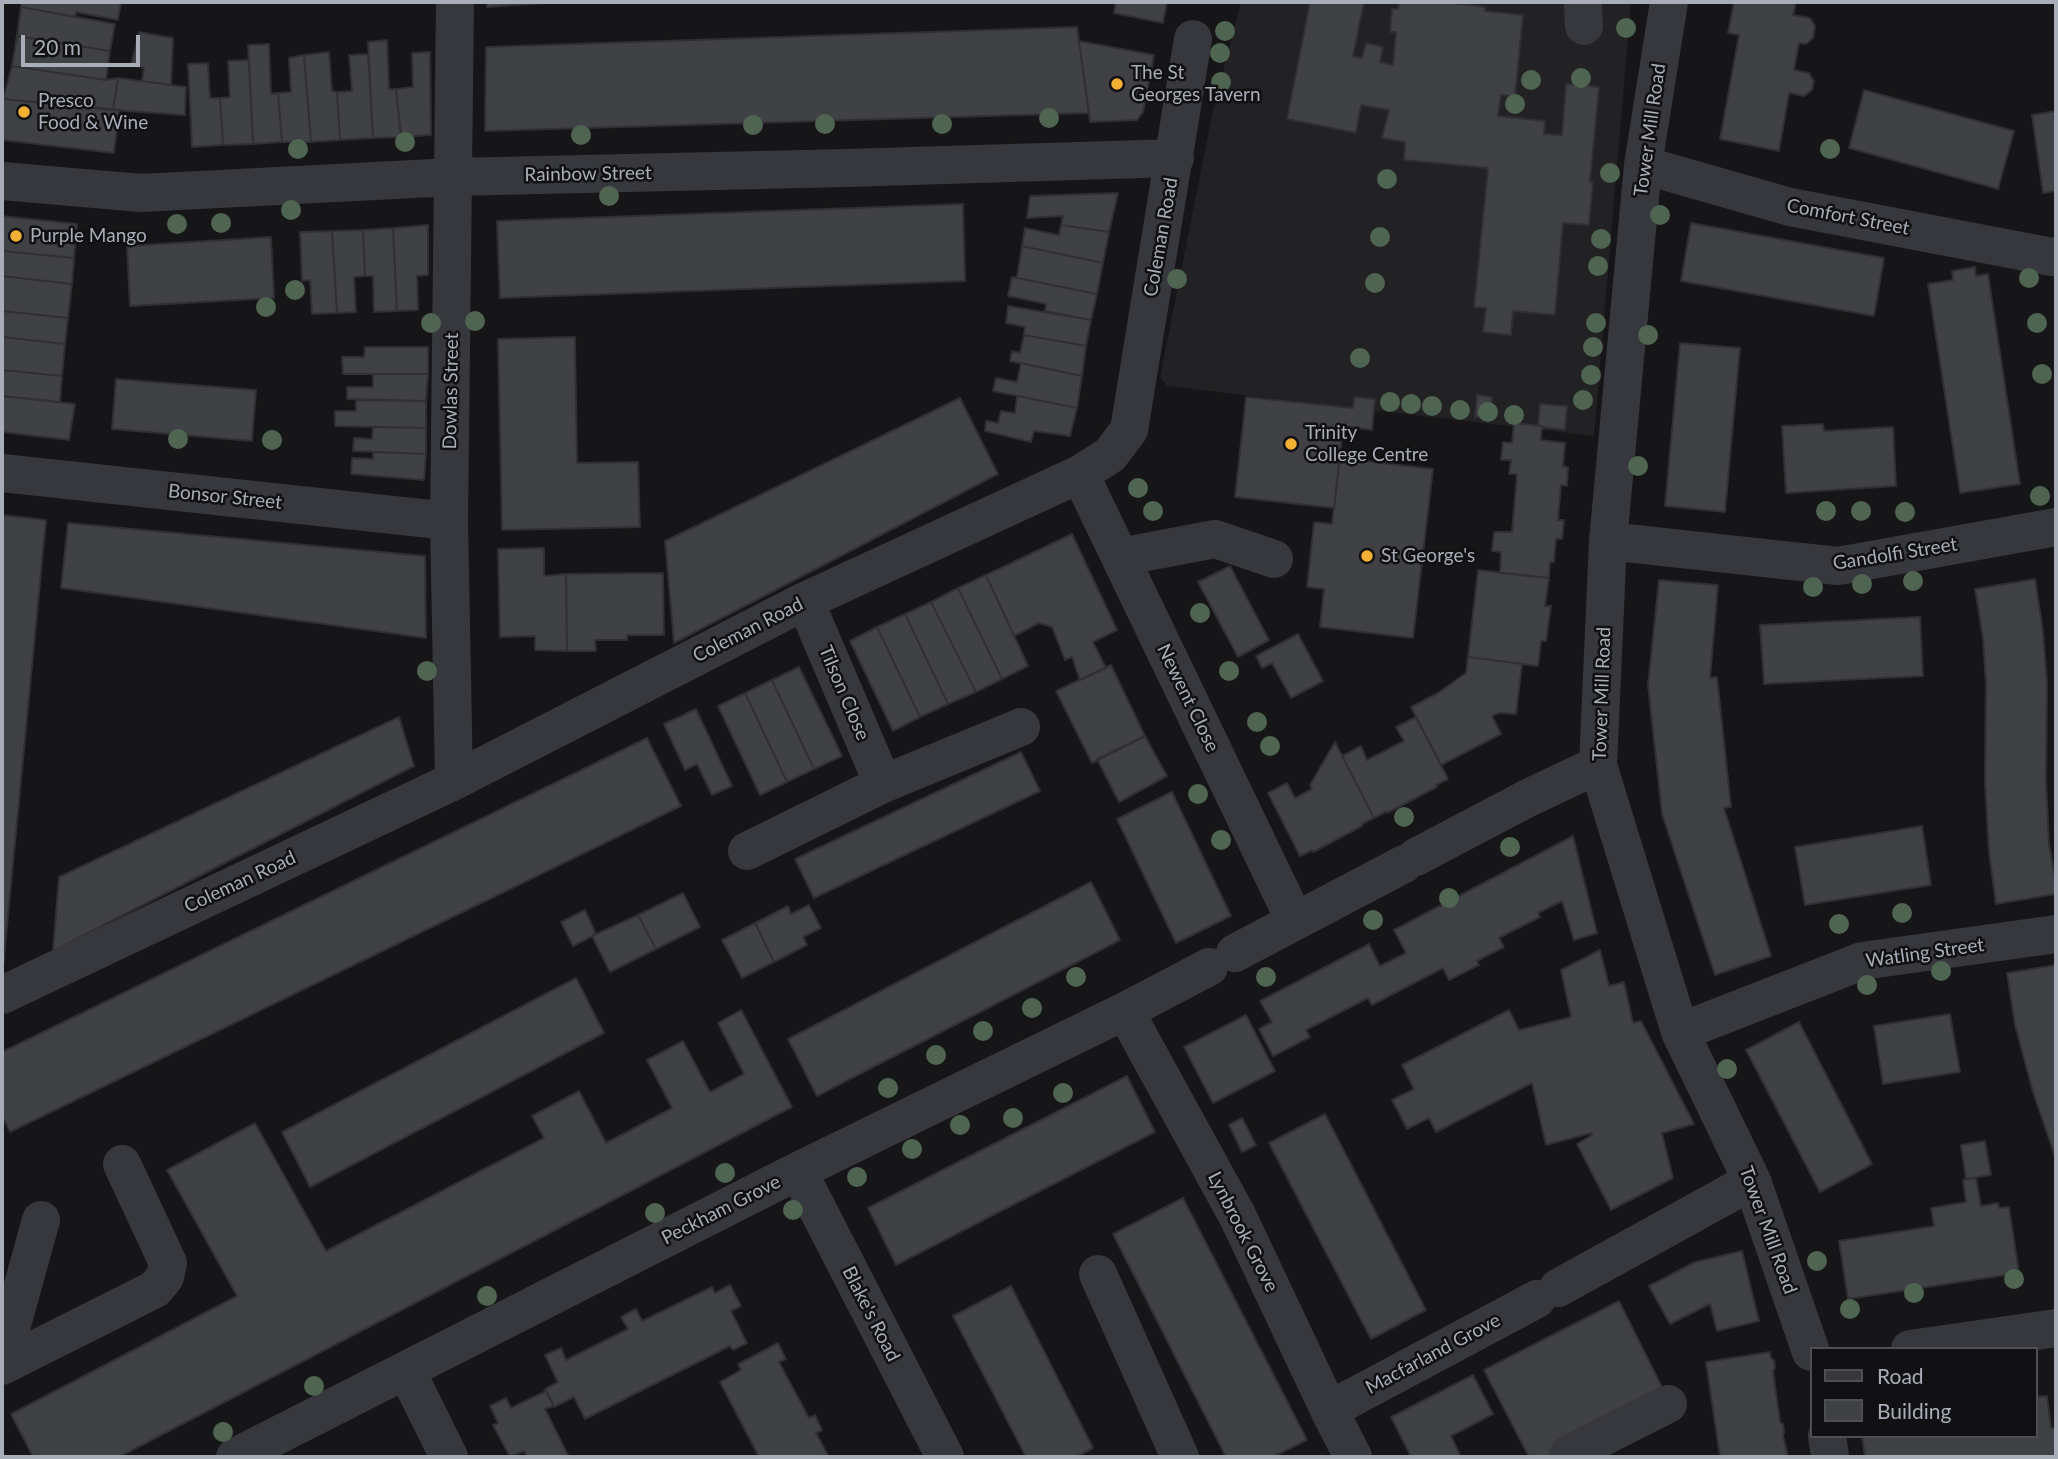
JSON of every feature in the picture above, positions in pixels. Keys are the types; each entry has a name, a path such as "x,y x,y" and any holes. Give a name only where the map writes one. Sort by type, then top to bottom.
{"street":[{"name":"Dowlas Street","path":"454,781 449,521 455,2"},
{"name":"Tower Mill Road","path":"1669,2 1643,165 1608,541 1598,765 1680,1032 1752,1181 1810,1349"},
{"name":"Coleman Road","path":"2,996 454,781 805,601 1080,474 1110,455 1129,430 1193,38"},
{"name":"Rainbow Street","path":"2,181 141,193 453,177 1175,158"},
{"name":"Comfort Street","path":"1643,165 1790,206 2055,266"},
{"name":"Bonsor Street","path":"2,473 449,521"},
{"name":"Newent Close","path":"1080,474 1296,921"},
{"name":"Gandolfi Street","path":"1608,541 1838,566 2056,527"},
{"path":"1120,557 1215,539 1274,559"},
{"name":"Tilson Close","path":"805,601 883,784"},
{"path":"747,851 883,784 1021,727"},
{"path":"1296,921 1528,798 1598,765"},
{"name":"Peckham Grove","path":"235,1457 798,1171 1125,1011 1296,921"},
{"name":"Watling Street","path":"1680,1032 1862,961 2056,934"},
{"name":"Lynbrook Grove","path":"1125,1011 1238,1217 1353,1457"},
{"path":"2,1364 155,1289 165,1277 168,1263 122,1164"},
{"name":"Blake's Road","path":"798,1171 945,1457"},
{"name":"Macfarland Grove","path":"1329,1410 1752,1181"},
{"path":"2,1364 41,1220"},
{"path":"1098,1275 1180,1457"},
{"path":"1924,1347 2056,1328"},
{"path":"406,1370 449,1457"},
{"path":"1567,1457 1668,1404"},
{"path":"1827,1438 1830,1457"}],"shaded area":[{"path":"1241,2 1631,2 1594,436 1167,386 1160,377 1213,110"}],"building":[{"path":"22,2 121,2 118,20 76,12 75,17 21,7"},
{"path":"487,2 559,2 487,7"},
{"path":"1116,2 1167,2 1163,23 1114,13"},
{"path":"1310,2 1364,2 1353,56 1362,58 1366,43 1383,47 1380,62 1393,65 1396,32 1390,32 1392,9 1398,9 1399,2 1444,2 1485,7 1485,11 1523,15 1515,97 1501,95 1498,116 1545,121 1544,134 1562,135 1566,84 1599,87 1590,182 1593,182 1589,225 1563,223 1555,315 1513,311 1511,335 1483,332 1486,308 1474,307 1488,168 1404,160 1405,142 1382,138 1389,110 1361,105 1356,133 1287,119"},
{"path":"1734,2 1796,2 1793,15 1810,18 1815,26 1813,38 1806,44 1799,43 1794,70 1809,73 1814,81 1812,90 1804,96 1789,93 1779,151 1720,139 1739,35 1728,33"},
{"path":"21,7 115,24 110,51 17,36"},
{"path":"1077,27 1089,113 485,131 486,47"},
{"path":"139,32 173,38 171,85 142,81 144,68 131,65"},
{"path":"17,36 110,51 106,80 12,66"},
{"path":"387,40 389,89 396,89 401,137 373,138 368,42"},
{"name":"The St Georges Tavern","path":"1079,41 1154,55 1143,112 1137,120 1090,122"},
{"path":"269,44 271,94 278,93 282,142 253,144 248,45"},
{"path":"329,52 332,91 337,92 340,140 311,142 304,55"},
{"path":"430,52 431,135 401,137 396,89 413,87 412,53"},
{"path":"368,54 373,138 340,140 337,92 352,91 349,55"},
{"path":"304,55 311,142 282,142 278,93 291,92 289,58"},
{"path":"249,60 253,144 223,145 220,98 230,97 228,61"},
{"path":"208,63 210,98 220,98 223,145 192,147 188,64"},
{"path":"12,66 106,80 118,78 113,110 3,99"},
{"path":"118,78 186,87 185,115 113,110"},
{"path":"1864,90 2014,131 1998,189 1849,148"},
{"path":"3,99 119,110 114,153 2,140"},
{"path":"2056,111 2056,191 2043,193 2032,115"},
{"path":"1118,193 1109,232 1061,225 1063,216 1027,218 1030,196"},
{"path":"963,204 965,281 500,298 497,221"},
{"path":"2,216 77,224 74,258 2,251"},
{"path":"1691,223 1884,258 1874,316 1681,281"},
{"path":"428,225 428,275 417,276 418,310 397,311 393,228"},
{"path":"1061,225 1109,232 1103,263 1022,246 1025,228 1059,235"},
{"path":"393,228 397,311 374,312 373,276 365,276 363,230"},
{"path":"363,230 365,276 354,277 356,312 337,313 332,231"},
{"path":"332,231 337,313 312,314 310,280 302,281 300,232"},
{"path":"271,237 274,298 130,306 127,246"},
{"path":"1022,246 1103,263 1097,294 1017,278"},
{"path":"2,251 74,258 72,284 2,276"},
{"path":"1975,267 1976,276 1988,274 2020,484 1960,493 1928,284 1953,280 1952,271"},
{"path":"2,276 72,284 68,318 2,311"},
{"path":"1012,277 1097,294 1091,320 1045,311 1046,304 1008,296"},
{"path":"1008,306 1091,320 1086,346 1024,335 1025,327 1006,323"},
{"path":"2,311 68,318 65,344 2,337"},
{"path":"1024,335 1086,346 1082,376 1010,361 1012,351 1020,353"},
{"path":"2,337 65,344 62,376 2,370"},
{"path":"575,337 577,463 638,462 640,527 502,530 498,339"},
{"path":"1680,343 1740,348 1725,512 1665,506"},
{"path":"365,347 428,347 428,374 343,374 342,357 364,357"},
{"path":"1021,363 1082,376 1077,408 993,391 996,378 1017,382"},
{"path":"2,370 62,376 60,402 2,396"},
{"path":"373,374 428,374 426,401 347,399 347,387 373,387"},
{"path":"116,379 256,390 252,441 112,429"},
{"path":"1477,395 1492,397 1489,418 1475,417"},
{"path":"2,396 75,404 69,440 2,432"},
{"path":"1017,396 1077,408 1070,436 1034,431 1031,442 985,431 986,421 998,423 1001,411 1015,413"},
{"name":"Trinity College Centre","path":"1246,397 1353,408 1354,397 1375,399 1372,430 1343,426 1334,508 1235,497"},
{"path":"960,398 998,474 674,643 665,541"},
{"path":"356,400 426,401 426,428 335,426 335,411 356,411"},
{"path":"1540,404 1567,406 1565,430 1538,425"},
{"path":"1514,423 1542,426 1541,440 1565,443 1563,466 1568,467 1567,486 1561,485 1558,520 1564,520 1562,539 1556,539 1549,578 1500,573 1501,552 1492,551 1494,532 1512,532 1517,474 1509,474 1511,460 1501,460 1503,442 1512,443"},
{"path":"1823,424 1824,431 1893,427 1896,486 1786,493 1782,426"},
{"path":"373,427 426,428 426,454 353,451 354,438 372,439"},
{"path":"373,452 426,454 424,480 351,474 352,458 373,459"},
{"name":"St George's","path":"1340,458 1433,469 1413,638 1320,627 1324,589 1307,587 1314,522 1332,524"},
{"path":"2,515 46,520 2,978"},
{"path":"68,523 425,556 426,638 61,588"},
{"path":"1072,534 1117,630 1093,642 1106,668 1080,680 1072,657 1065,660 1052,627 1039,623 1014,636 986,575"},
{"path":"544,548 544,576 566,574 567,651 535,650 535,636 500,637 498,549"},
{"path":"1230,566 1269,640 1238,657 1198,582"},
{"path":"1478,570 1549,578 1545,606 1551,606 1546,641 1541,641 1538,666 1468,657"},
{"path":"663,573 664,635 627,635 627,640 595,640 596,651 567,651 566,574"},
{"path":"986,575 1028,666 1002,679 958,588"},
{"path":"2035,579 2047,683 2046,780 2049,845 2056,894 1996,904 1989,852 1985,782 1986,685 1983,638 1975,589"},
{"path":"1659,580 1718,585 1710,678 1717,677 1731,807 1724,808 1771,956 1715,975 1662,814 1648,685"},
{"path":"958,588 1002,679 976,692 931,602"},
{"path":"931,602 976,692 948,704 905,614"},
{"path":"905,614 948,704 920,717 877,627"},
{"path":"1920,617 1923,676 1764,684 1760,625"},
{"path":"877,627 920,717 893,731 850,641"},
{"path":"1298,634 1323,681 1291,698 1272,663 1262,668 1256,656"},
{"path":"1468,657 1522,664 1516,714 1499,713 1492,716 1501,734 1441,765 1411,707 1438,693 1466,673"},
{"path":"1111,665 1145,736 1092,763 1056,691"},
{"path":"799,667 842,756 814,769 772,680"},
{"path":"772,680 814,769 787,782 745,693"},
{"path":"745,693 787,782 760,795 718,706"},
{"path":"696,709 732,786 712,795 697,764 685,770 664,724"},
{"path":"399,717 414,766 53,951 59,877"},
{"path":"1416,717 1448,779 1374,818 1342,756 1361,746 1367,760 1404,741 1396,727"},
{"path":"1145,736 1167,776 1119,802 1097,759"},
{"path":"647,738 681,806 10,1132 2,1116 2,1052"},
{"path":"1335,742 1374,818 1313,852 1312,850 1300,856 1268,793 1287,783 1295,798 1312,789 1310,785"},
{"path":"1021,752 1040,791 814,898 795,859"},
{"path":"1172,792 1231,916 1176,943 1117,819"},
{"path":"1922,826 1931,885 1805,905 1795,847"},
{"path":"1573,836 1597,933 1574,940 1562,901 1538,913 1540,917 1499,938 1504,947 1477,961 1479,965 1449,980 1443,968 1372,1005 1368,998 1306,1030 1310,1037 1273,1056 1259,1029 1272,1022 1260,1001 1369,944 1380,966 1406,953 1394,930"},
{"path":"1091,882 1120,940 817,1096 788,1039"},
{"path":"683,893 700,927 656,949 638,915"},
{"path":"809,905 821,928 803,937 807,945 774,962 755,923 788,906 791,914"},
{"path":"585,910 596,934 573,946 561,922"},
{"path":"638,915 656,949 610,972 592,936"},
{"path":"755,923 774,962 742,978 722,940"},
{"path":"1600,950 1609,986 1624,982 1633,1023 1641,1021 1694,1124 1662,1133 1673,1178 1611,1210 1577,1144 1592,1135 1591,1133 1546,1145 1532,1083 1436,1132 1429,1118 1407,1129 1392,1100 1414,1089 1402,1065 1509,1010 1519,1030 1571,1017 1561,970"},
{"path":"2056,965 2056,1159 2033,1092 2015,1025 2007,973"},
{"path":"576,978 604,1033 310,1187 282,1132"},
{"path":"741,1010 792,1107 119,1457 33,1457 11,1414 237,1296 167,1170 255,1123 326,1251 544,1138 532,1116 579,1091 606,1143 672,1108 647,1060 683,1041 710,1092 744,1074 718,1023"},
{"path":"1950,1014 1960,1072 1883,1084 1874,1026"},
{"path":"1246,1015 1275,1071 1213,1103 1184,1047"},
{"path":"1799,1022 1872,1164 1820,1192 1746,1050"},
{"path":"1127,1076 1155,1132 896,1265 868,1208"},
{"path":"1325,1114 1426,1310 1371,1339 1269,1143"},
{"path":"1242,1118 1256,1145 1242,1152 1229,1125"},
{"path":"1985,1141 1991,1175 1966,1179 1961,1145"},
{"path":"1976,1178 1981,1206 1998,1203 1999,1208 2009,1207 2019,1273 1848,1299 1839,1241 1934,1226 1931,1208 1966,1202 1963,1180"},
{"path":"1183,1198 1307,1440 1273,1457 1226,1457 1113,1234"},
{"path":"1742,1251 1759,1321 1717,1331 1710,1304 1670,1324 1649,1286 1695,1262"},
{"path":"730,1285 741,1306 731,1311 747,1343 733,1350 730,1346 585,1419 574,1397 554,1407 545,1389 558,1382 545,1355 561,1348 566,1360 628,1329 621,1317 636,1309 642,1321 712,1287 715,1293"},
{"path":"1011,1286 1093,1448 1076,1457 1026,1457 953,1316"},
{"path":"1619,1301 1667,1397 1547,1457 1529,1457 1484,1370"},
{"path":"778,1343 786,1359 779,1362 809,1418 815,1415 822,1430 816,1433 829,1457 759,1457 720,1382 741,1370 738,1364"},
{"path":"1770,1352 1774,1360 1780,1422 1783,1424 1788,1456 1720,1457 1706,1362"},
{"path":"1473,1375 1493,1414 1451,1436 1461,1457 1411,1457 1391,1417"},
{"path":"546,1391 554,1406 545,1409 569,1457 527,1457 524,1451 510,1457 493,1425 498,1423 490,1406 506,1398 511,1408"},
{"path":"2047,1396 2051,1428 2056,1428 2056,1456 1865,1457 1862,1438 2037,1438 2037,1397"}],"place":[{"name":"The St Georges Tavern","path":"1117,84"},
{"name":"Presco Food & Wine","path":"24,112"},
{"name":"Purple Mango","path":"16,236"},
{"name":"Trinity College Centre","path":"1291,444"},
{"name":"St George's","path":"1367,556"}]}
